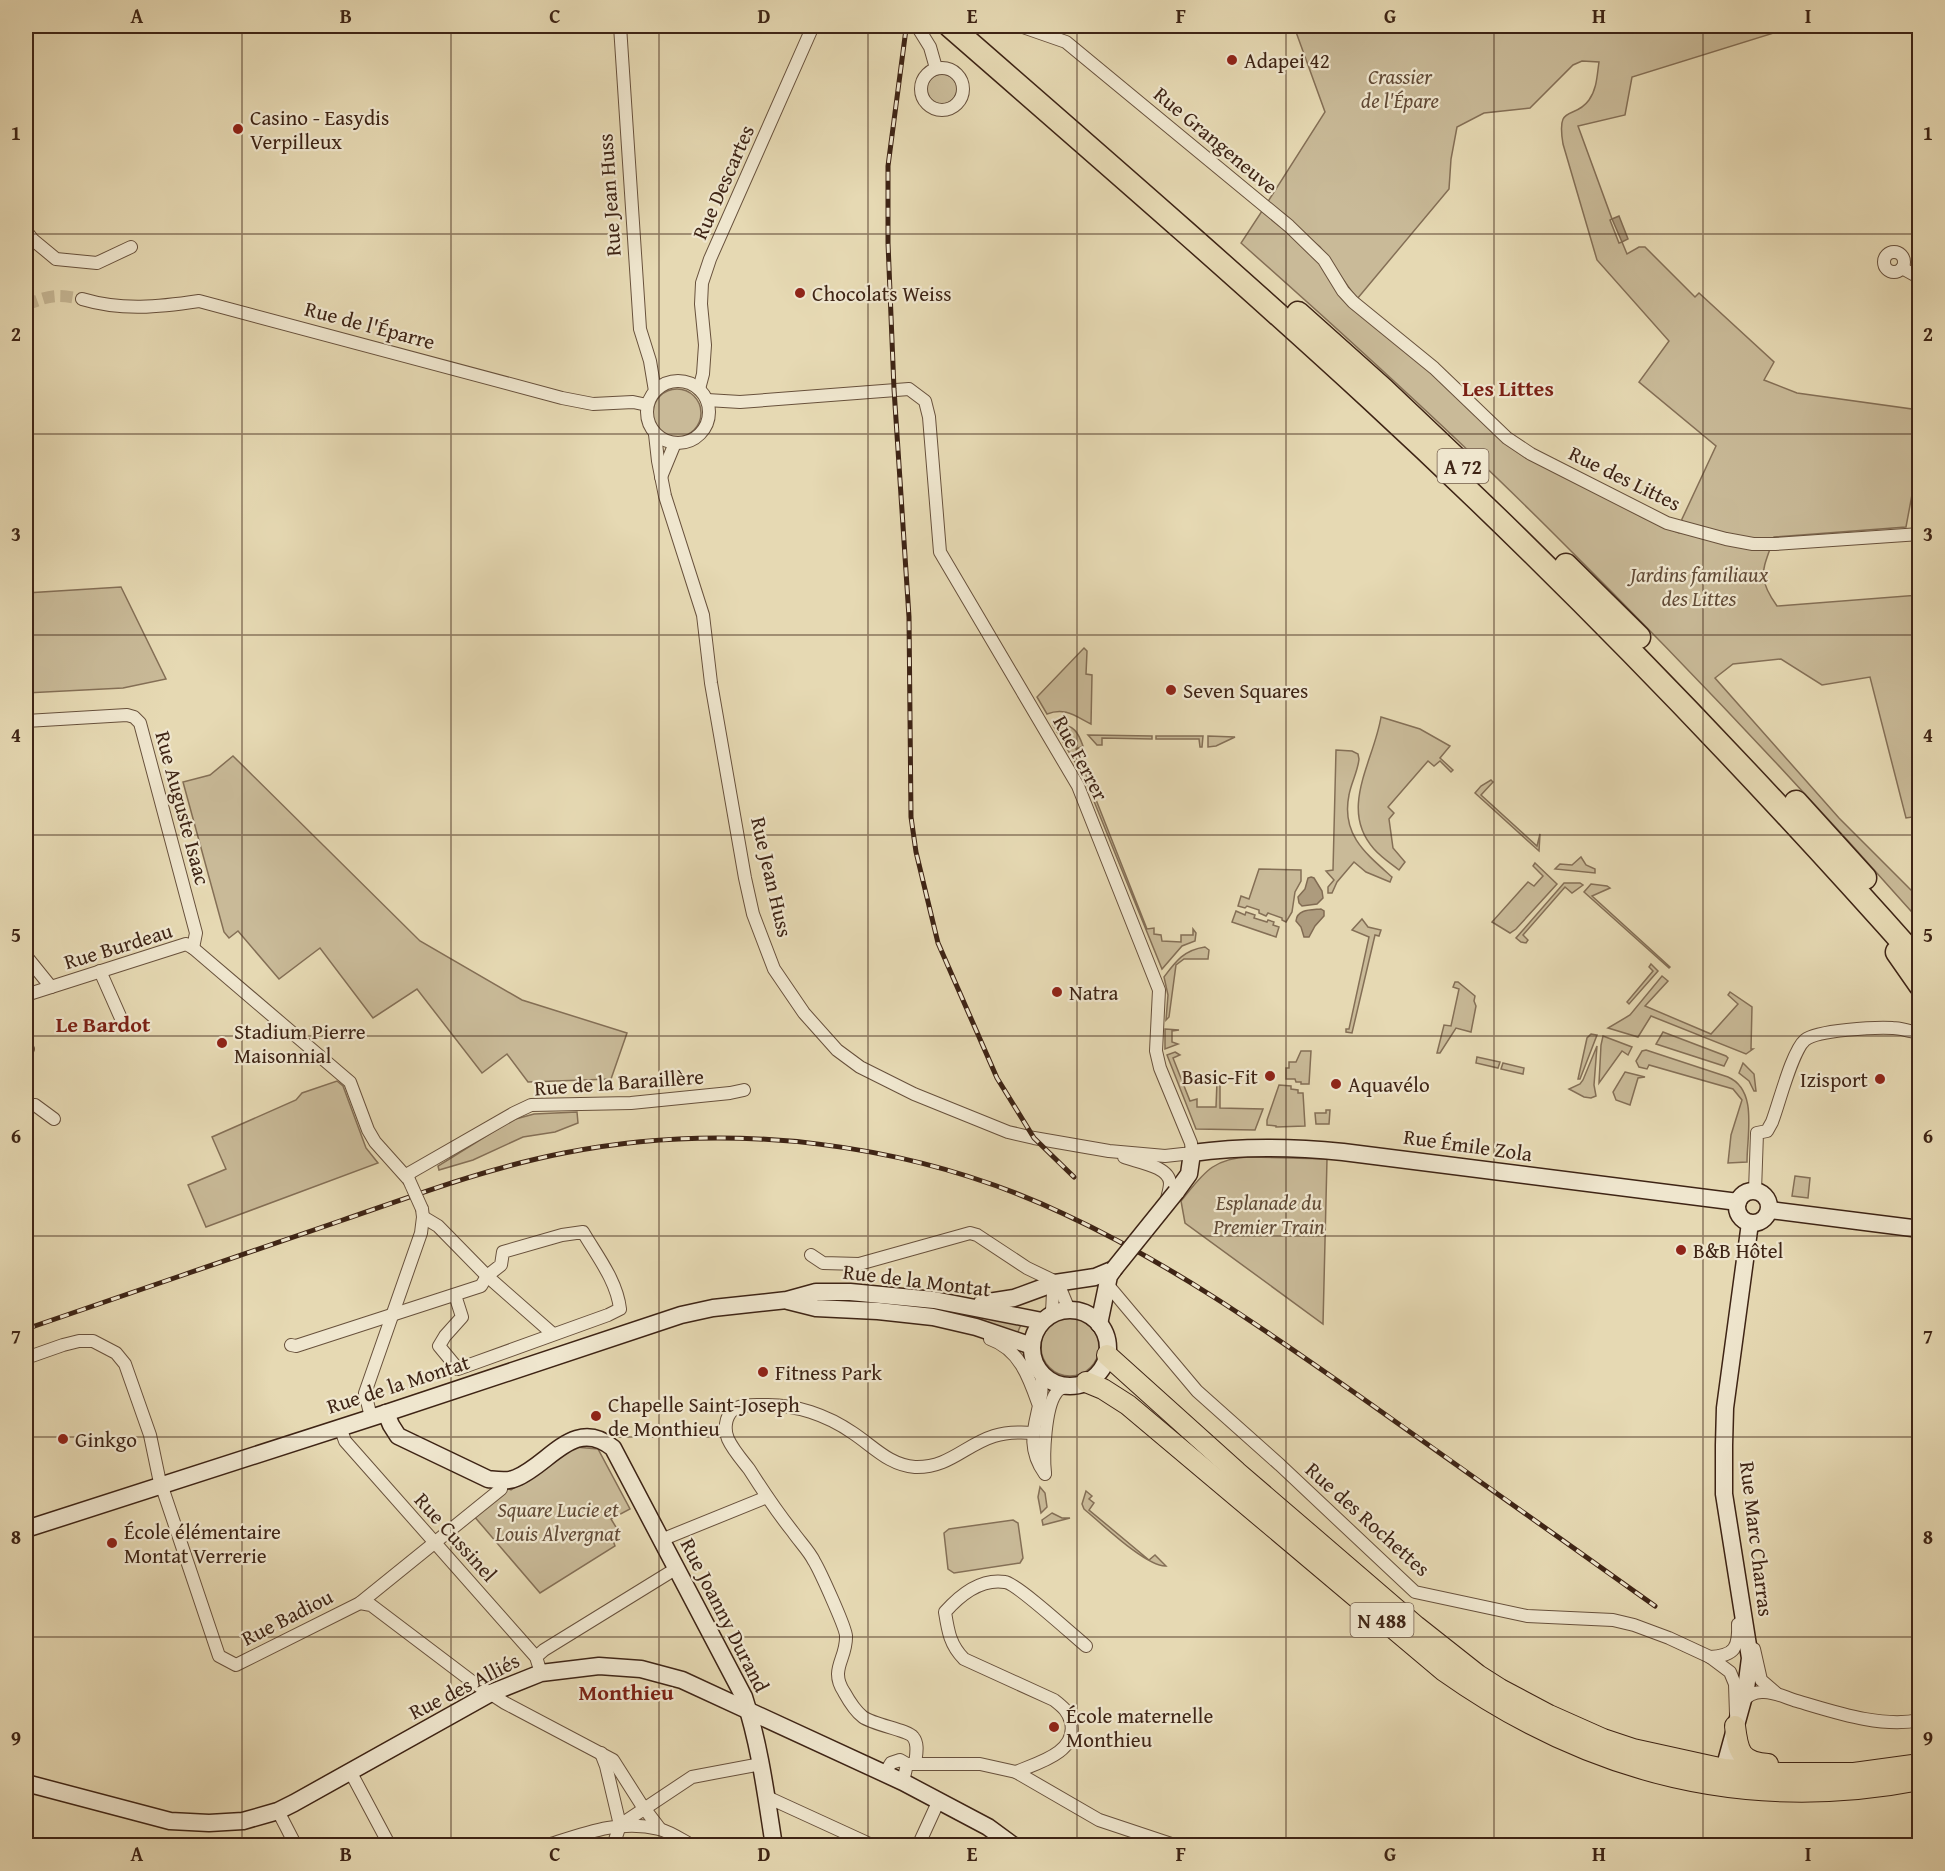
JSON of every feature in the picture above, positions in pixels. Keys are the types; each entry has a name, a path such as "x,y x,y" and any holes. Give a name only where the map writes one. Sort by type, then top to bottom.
{"highway":[{"name":"A 72","path":"950,26 1372,400 1538,559 1677,698 1920,962"},
{"name":"A 72","path":"974,26 1383,389 1602,600 1814,821 1920,939"},
{"path":"1881,918 1892,944 1920,985"}],"main road":[{"name":"Rue Émile Zola","path":"1192,1152 1253,1149 1333,1151 1738,1202"},
{"path":"1074,1310 1090,1315 1105,1333 1108,1344 1104,1366 1096,1376 1077,1384 1049,1380 1036,1365 1032,1346 1033,1337 1047,1318 1074,1310 1093,1298 1170,1194 1189,1174 1192,1152"},
{"path":"1755,1191 1767,1197 1770,1210 1760,1222 1750,1223 1738,1214 1738,1202 1744,1193 1755,1191"},
{"path":"1770,1210 1920,1229"},
{"name":"Rue Marc Charras","path":"1721,1778 1742,1703 1750,1658 1724,1494 1724,1445 1726,1396 1750,1223"},
{"path":"934,1309 1002,1301 1055,1284 1111,1276"},
{"path":"1099,1324 1111,1276"},
{"name":"Rue de la Montat","path":"26,1529 681,1316 713,1308 788,1300 816,1292 860,1293 934,1309 1047,1318"},
{"name":"Rue de la Montat","path":"934,1309 976,1327 1032,1346"},
{"name":"N 488","path":"1107,1355 1237,1472 1416,1626 1485,1680 1549,1715 1603,1739 1721,1778 1749,1790 1813,1792 1856,1789 1920,1780"},
{"name":"N 488","path":"1077,1384 1108,1392 1137,1412 1444,1671 1471,1690 1533,1726 1620,1762 1667,1776 1721,1778"},
{"path":"379,1415 391,1425 398,1436 488,1479 502,1480"},
{"name":"Rue Joanny Durand","path":"502,1480 516,1478 569,1442 585,1436 602,1439 613,1448 744,1697 761,1764 774,1845"},
{"name":"Rue des Alliés","path":"26,1783 170,1821 209,1823 243,1821 278,1811 539,1665 599,1666 641,1669 682,1680 885,1773 988,1827 1014,1845"},
{"path":"1736,1724 1739,1749 1750,1761 1831,1768 1854,1773"},
{"path":"1721,1778 1773,1782 1824,1782 1838,1780 1854,1773 1920,1764"}],"street":[{"name":"Rue Jean Huss","path":"620,26 640,329 650,361 655,391"},
{"name":"Rue Descartes","path":"703,394 705,345 701,304 702,283 813,26"},
{"path":"917,26 930,47 936,68"},
{"name":"Rue Grangeneuve","path":"1020,26 1066,42 1289,226 1314,248 1348,297 1365,312"},
{"path":"26,231 33,240 56,259 97,263 131,247"},
{"path":"1902,268 1920,278"},
{"name":"Rue de l'Éparre","path":"82,299 100,304 138,308 158,308 199,301 562,398 592,404 633,402 647,405"},
{"name":"Rue des Littes","path":"1365,312 1434,368 1507,438 1531,454 1667,523 1726,539 1763,544 1920,534"},
{"name":"Rue Jean Huss","path":"650,361 672,382"},
{"path":"685,382 703,361"},
{"path":"703,394 709,415 702,433 685,443 668,442 655,434 649,425 647,405 655,391 662,385 685,382 703,394 740,402"},
{"name":"Rue Ferrer","path":"740,402 898,389 909,389 925,401 928,409 940,552 1078,786 1159,990 1156,1050 1160,1068 1191,1143 1192,1152"},
{"path":"709,415 740,402"},
{"name":"Rue Jean Huss","path":"655,434 661,478 703,615 711,683 751,905 774,969 804,1013 837,1050 888,1083 1014,1134 1109,1151 1165,1156 1192,1152"},
{"path":"661,478 675,443"},
{"name":"Rue Auguste Isaac","path":"26,721 127,715 134,717 140,723 196,933 193,948"},
{"name":"Rue Burdeau","path":"26,995 186,944 193,948 350,1082 375,1142 408,1177 423,1213 438,1226 484,1281 553,1334"},
{"path":"26,956 51,987"},
{"path":"100,971 123,1023"},
{"path":"1755,1191 1757,1133 1767,1131 1772,1122 1797,1051 1804,1041 1814,1035 1876,1027 1916,1032"},
{"name":"Rue de la Baraillère","path":"408,1177 531,1105 632,1103 730,1093 744,1089"},
{"path":"26,1106 34,1104 54,1119"},
{"name":"Rue Jean Huss","path":"1109,1151 1160,1170 1167,1176 1170,1194"},
{"path":"379,1415 365,1393 421,1233 423,1213"},
{"path":"291,1345 296,1346 455,1295 484,1281 501,1266 503,1252 562,1235 583,1232 608,1273 619,1298 620,1309 609,1315 458,1369 438,1346 462,1317 455,1295"},
{"path":"811,1255 823,1263 859,1264 970,1233 977,1235 1027,1268 1045,1275 1060,1288 1074,1310"},
{"path":"1920,1243 1920,1260"},
{"path":"1027,1268 1029,1276 1027,1294"},
{"name":"Rue des Rochettes","path":"1111,1276 1197,1391 1280,1465 1415,1592 1527,1616 1613,1620 1669,1638 1710,1657 1725,1667 1733,1678 1736,1724"},
{"path":"1047,1318 1053,1308 1052,1292 1055,1284"},
{"name":"Rue de la Montat","path":"934,1309 953,1327 999,1342 1008,1348 1022,1364 1038,1403"},
{"path":"26,1358 79,1341 93,1341 116,1353 131,1375 150,1435 161,1484"},
{"name":"Rue de la Montat","path":"1041,1373 1042,1392 1038,1403 1033,1444 1035,1459 1045,1474 1044,1451 1053,1399 1060,1389 1077,1384"},
{"path":"903,1782 916,1745 913,1737 909,1733 888,1728 864,1718 842,1689 837,1676 847,1634 814,1560 767,1497 728,1438 726,1419 741,1406 785,1406 821,1415 853,1433 900,1465 925,1467 950,1461 996,1435 1017,1432 1034,1433"},
{"name":"Rue Cussinel","path":"340,1427 345,1441 539,1665"},
{"path":"360,1603 501,1489 502,1480"},
{"name":"Rue Badiou","path":"161,1484 219,1656 236,1665 360,1603 371,1605 474,1683 521,1712 613,1760 644,1809 660,1829"},
{"name":"Rue Joanny Durand","path":"661,1540 767,1497"},
{"path":"539,1665 544,1650 677,1568"},
{"path":"1016,1772 1062,1750 1071,1739 1072,1727 1069,1715 1065,1708 1054,1700 964,1659 953,1647 948,1634 945,1612 968,1590 982,1584 1005,1581 1017,1586 1086,1646"},
{"path":"1710,1657 1725,1655 1736,1646 1739,1637 1740,1596"},
{"path":"1746,1625 1761,1680 1780,1695"},
{"path":"1742,1703 1749,1695 1759,1692 1780,1695 1830,1710 1872,1719 1893,1722 1920,1720"},
{"path":"600,1753 606,1766 620,1825 613,1845"},
{"path":"885,1773 894,1760 911,1764 980,1764 1016,1772 1099,1820 1177,1845"},
{"path":"620,1825 692,1777 761,1764"},
{"path":"350,1771 390,1845"},
{"path":"767,1797 874,1845"},
{"path":"918,1845 939,1800"},
{"path":"278,1811 296,1845"},
{"path":"545,1845 620,1825 660,1829 693,1845"}],"green space":[{"path":"1297,26 1796,26 1632,77 1625,115 1578,126 1612,219 1610,220 1619,243 1622,242 1627,254 1639,247 1645,247 1695,297 1699,293 1774,362 1764,380 1797,393 1919,410 1919,457 1906,527 1774,537 1765,565 1764,579 1777,606 1919,595 1919,816 1906,818 1870,677 1822,685 1781,659 1733,664 1715,678 1839,818 1919,898 1919,920 1740,724 1555,535 1400,387 1241,243 1262,211 1279,223 1357,299 1320,247 1267,203 1325,112 1296,32","holes":["1582,61 1599,62 1592,96 1578,110 1564,117 1561,131 1597,260 1669,341 1639,382 1716,446 1682,519 1679,533 1644,518 1526,458 1507,445 1357,299 1449,189 1451,159 1457,127 1484,113 1530,108 1573,65"]},
{"path":"942,74 948,75 956,83 956,95 948,103 942,104 936,103 928,95 927,89 928,83 936,75"},
{"path":"672,389 682,389 694,396 701,408 701,418 694,430 682,437 672,437 657,426 653,418 653,408 664,393"},
{"path":"121,587 166,679 123,688 26,693 26,593"},
{"path":"1084,648 1087,651 1086,674 1092,675 1091,724 1065,712 1047,714 1037,697"},
{"path":"1381,717 1420,729 1450,746 1440,758 1453,770 1451,772 1440,761 1434,766 1428,761 1388,807 1394,813 1389,819 1393,848 1405,862 1399,870 1374,849 1364,834 1359,818 1361,784"},
{"path":"1053,725 1072,728 1081,741 1083,746 1076,749 1147,929 1154,928 1154,934 1161,935 1162,941 1181,942 1181,935 1193,935 1193,929 1196,933 1195,941 1182,946 1162,969 1085,779"},
{"path":"1088,735 1152,736 1152,739 1102,738 1102,745 1097,745"},
{"path":"1156,736 1203,736 1202,747 1200,747 1199,739 1156,739"},
{"path":"1208,736 1235,737 1216,746 1208,747"},
{"path":"1336,750 1352,751 1358,754 1358,764 1347,809 1352,832 1364,851 1392,877 1390,882 1366,872 1354,862 1337,882 1332,893 1328,893 1328,887 1334,880 1326,871 1333,870"},
{"path":"233,756 420,941 522,1000 627,1033 611,1079 528,1082 507,1054 482,1073 417,989 373,1018 320,948 279,979 238,931 229,938 224,932 183,782 210,775"},
{"path":"1491,780 1493,782 1481,795 1537,846 1540,834 1539,851 1475,793"},
{"path":"1581,857 1586,865 1595,869 1595,873 1555,869 1560,864 1572,865"},
{"path":"1535,863 1557,884 1510,933 1492,922 1528,882 1534,886 1543,876 1533,866"},
{"path":"1259,869 1301,870 1301,881 1295,892 1292,912 1286,922 1282,918 1268,913 1266,916 1259,913 1259,910 1247,906 1245,908 1238,906 1241,896 1249,899"},
{"path":"1564,883 1583,885 1572,893 1565,887 1523,935 1528,940 1526,943 1521,942 1516,938"},
{"path":"1591,884 1610,888 1592,896 1669,968 1584,892"},
{"path":"1236,911 1245,915 1246,912 1255,915 1254,918 1267,922 1268,920 1274,922 1273,925 1279,927 1276,937 1232,922"},
{"path":"1362,919 1368,927 1381,930 1379,936 1375,935 1352,1033 1346,1032 1346,1029 1349,1029 1369,937 1352,930"},
{"path":"1205,947 1209,950 1208,959 1184,959 1176,965 1169,1017 1166,1020 1168,995 1164,977 1181,957"},
{"path":"1651,964 1658,971 1629,1004 1627,1002 1653,971 1649,967"},
{"path":"1662,976 1668,981 1645,1006 1711,1034 1738,1004 1728,995 1730,992 1752,1007 1751,1049 1753,1049 1746,1054 1651,1016 1638,1037 1608,1028 1630,1015"},
{"path":"1455,982 1475,996 1476,1006 1471,1032 1456,1028 1440,1053 1437,1053 1444,1025 1451,1026 1459,989 1453,987"},
{"path":"1165,1029 1179,1030 1172,1031 1172,1042 1178,1044 1165,1049"},
{"path":"1663,1032 1728,1058 1724,1066 1656,1044"},
{"path":"1591,1034 1597,1035 1580,1079 1578,1079 1587,1038"},
{"path":"1603,1036 1632,1047 1628,1055 1622,1051 1599,1083 1601,1045"},
{"path":"1597,1046 1594,1085 1596,1096 1584,1097 1569,1089 1583,1080"},
{"path":"1646,1050 1728,1077 1737,1083 1744,1092 1749,1114 1747,1162 1728,1163 1731,1135 1742,1100 1733,1089 1649,1065 1647,1069 1639,1067 1636,1061 1642,1051"},
{"path":"1301,1051 1311,1051 1309,1084 1301,1084 1295,1079 1286,1079 1286,1068 1289,1068 1289,1062 1296,1062"},
{"path":"1175,1052 1180,1055 1173,1058 1190,1101 1197,1099 1197,1107 1216,1107 1217,1081 1220,1081 1220,1108 1263,1109 1255,1130 1196,1129 1167,1055"},
{"path":"1477,1057 1500,1062 1498,1068 1476,1063"},
{"path":"1503,1063 1524,1068 1523,1074 1501,1069"},
{"path":"1743,1063 1754,1074 1756,1091 1739,1073"},
{"path":"1625,1072 1645,1077 1638,1078 1630,1105 1616,1100 1613,1092"},
{"path":"337,1081 343,1086 366,1148 378,1163 206,1227 188,1185 226,1169 212,1137 296,1100 302,1093"},
{"path":"1279,1085 1291,1086 1291,1089 1303,1093 1305,1126 1267,1125"},
{"path":"1326,1110 1330,1110 1329,1124 1316,1124 1315,1113 1326,1113"},
{"path":"577,1112 578,1123 555,1132 523,1137 473,1160 439,1170 438,1166 512,1120 534,1114"},
{"name":"Esplanade du Premier Train","path":"1250,1157 1327,1159 1323,1324 1185,1223 1181,1201 1202,1175 1226,1160"},
{"path":"1795,1176 1810,1178 1808,1198 1792,1196"},
{"path":"816,1298 921,1304 1022,1322 1017,1334 818,1303"},
{"path":"1064,1318 1076,1318 1086,1322 1095,1331 1099,1353 1091,1368 1076,1376 1064,1376 1054,1372 1045,1363 1041,1353 1041,1341 1045,1331 1054,1322"},
{"name":"Square Lucie et Louis Alvergnat","path":"575,1447 598,1449 630,1509 611,1519 619,1532 611,1535 615,1546 540,1593 473,1515 506,1488 511,1490"},
{"path":"1040,1487 1045,1493 1047,1507 1041,1513 1038,1497"},
{"path":"1086,1491 1092,1496 1089,1499 1094,1503 1089,1510 1149,1560 1136,1552 1084,1509 1082,1504"},
{"path":"1052,1513 1062,1518 1070,1518 1043,1525 1042,1520"},
{"path":"1013,1520 1018,1523 1023,1558 1020,1563 954,1573 948,1569 944,1533 949,1529"},
{"path":"1155,1555 1166,1566 1157,1564 1149,1560"}],"shaded area":[{"path":"1619,216 1628,239 1622,242 1612,219"},
{"path":"1311,877 1322,891 1323,898 1317,904 1302,906 1298,897 1305,889 1308,878"},
{"path":"1321,909 1324,911 1324,916 1309,937 1304,937 1296,921 1297,917 1305,911"}],"tunnel":[{"path":"26,305 53,296 82,299"}],"railway":[{"path":"906,29 888,166 888,243 894,389 909,617 911,817 916,852 938,943 997,1078 1034,1138 1074,1177"},
{"path":"26,1329 451,1183 507,1166 564,1153 627,1143 690,1138 755,1139 819,1144 883,1154 945,1169 1006,1189 1103,1233 1177,1274 1320,1368 1655,1606"}],"place":[{"name":"Adapei 42","path":"1232,60"},
{"name":"Casino - Easydis Verpilleux","path":"238,129"},
{"name":"Chocolats Weiss","path":"800,293"},
{"name":"Seven Squares","path":"1171,690"},
{"name":"Natra","path":"1057,992"},
{"name":"Stadium Pierre Maisonnial","path":"222,1043"},
{"name":"Basic-Fit","path":"1270,1076"},
{"name":"Izisport","path":"1880,1079"},
{"name":"Aquavélo","path":"1336,1084"},
{"name":"B&B Hôtel","path":"1681,1250"},
{"name":"Fitness Park","path":"763,1372"},
{"name":"Chapelle Saint-Joseph de Monthieu","path":"596,1416"},
{"name":"Ginkgo","path":"63,1439"},
{"name":"École élémentaire Montat Verrerie","path":"112,1543"},
{"name":"École maternelle Monthieu","path":"1054,1727"}],"district":[{"name":"Les Littes","path":"1508,388"},
{"name":"Le Bardot","path":"103,1024"},
{"name":"Monthieu","path":"626,1692"}],"park label":[{"name":"Crassier de l'Épare","path":"1400,88"},
{"name":"Jardins familiaux des Littes","path":"1699,586"}]}
